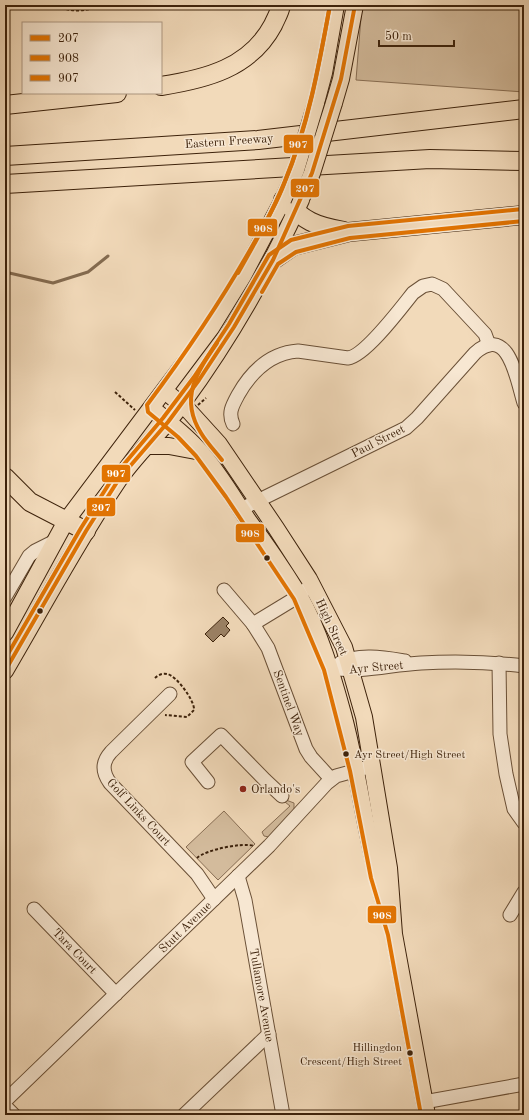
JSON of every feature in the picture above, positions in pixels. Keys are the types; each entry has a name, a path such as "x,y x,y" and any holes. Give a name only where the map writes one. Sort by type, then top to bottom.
{"highway":[{"path":"162,86 208,77 244,60 260,44 269,31 281,5"},
{"path":"5,105 108,94"},
{"name":"Eastern Freeway","path":"5,156 258,140 524,109"},
{"path":"5,184 430,159 524,161"},
{"path":"294,203 302,218 320,227 349,232"},
{"path":"273,260 293,246 349,232 524,215"},
{"path":"5,477 30,502 86,531"}],"main road":[{"path":"5,671 86,531 119,479 168,422 195,403 199,380 234,327 273,260 294,203 296,170 324,73 336,5"},
{"path":"8,627 66,520 165,391 211,328 235,289 294,203 312,173 341,79 355,5"},
{"name":"High Street","path":"165,391 195,403 203,426 219,444 309,580 334,626 349,665 364,717 373,766 389,868 394,934 426,1109"},
{"name":"High Street","path":"152,408 201,452 299,596 330,668 356,770 377,877 394,934"},
{"path":"148,446 169,446 201,452"},
{"path":"8,627 34,603 54,568 64,570"}],"street":[{"path":"233,424 230,417 230,411 233,403 248,378 272,358 298,351 354,358 365,348 413,293 423,286 432,284 443,289 485,334 492,345 502,348 508,353 524,403"},
{"name":"Paul Street","path":"241,509 406,428 417,418 475,353 492,345"},
{"path":"5,597 29,556 35,550 55,541"},
{"path":"253,624 299,596 306,589 309,580"},
{"name":"Sentinel Way","path":"224,590 253,624 275,664 306,749 311,757 331,779"},
{"name":"Ayr Street","path":"499,663 524,659"},
{"name":"Ayr Street","path":"330,668 349,665 420,663 499,663 524,666"},
{"path":"499,663 500,734 506,774 514,809 524,823"},
{"name":"Golf Links Court","path":"170,694 111,752 105,761 103,769 110,783 218,896"},
{"path":"208,782 192,762 221,735 282,796"},
{"name":"Stutt Avenue","path":"5,1101 276,839 331,779 356,770 373,766"},
{"name":"Tullamore Avenue","path":"238,876 245,900 283,1115"},
{"path":"510,916 524,892"},
{"name":"Tara Court","path":"34,909 116,994"},
{"path":"184,1115 269,1034"},
{"path":"426,1109 524,1084"},
{"path":"5,1106 14,1115"}],"path":[{"path":"57,5 63,9 76,11 108,5"},
{"path":"155,678 162,674 170,675 194,703 194,710 187,717 170,714 160,717"},
{"path":"192,855 196,859 201,854 217,849 245,844 255,846"}],"shaded area":[{"path":"362,5 524,5 524,92 356,80"},
{"path":"286,800 294,803 294,811 269,837 264,836 262,832 290,806 285,802"},
{"path":"224,811 255,844 218,880 186,847"}],"building":[{"path":"223,617 229,623 226,626 230,630 224,637 221,634 213,642 205,634"}],"waterway":[{"path":"5,272 53,283 88,272 108,256"}],"transit line":[{"name":"908","path":"330,5 312,96 300,141 277,199 258,236 216,306 190,346 147,405 148,412 178,437 196,456 226,497 294,599 324,670 350,771 371,878 388,935 421,1115"},
{"name":"907","path":"238,273 275,205 293,160 312,94 330,5"},
{"name":"207","path":"5,671 86,531 119,479 168,422 199,380 234,327 273,260 312,173 341,79 355,5"},
{"name":"907","path":"5,659 81,528 114,476 163,418 194,377 229,324 269,255 291,240 348,226 523,209"},
{"name":"908","path":"262,292 278,264 296,252 350,238 524,221"},
{"name":"908","path":"217,343 197,375 193,386 191,408 201,433 208,444 222,460"}],"place":[{"name":"Ayr Street/High Street","path":"346,754"},
{"name":"Orlando's","path":"243,789"},
{"name":"Hillingdon Crescent/High Street","path":"410,1053"}]}
